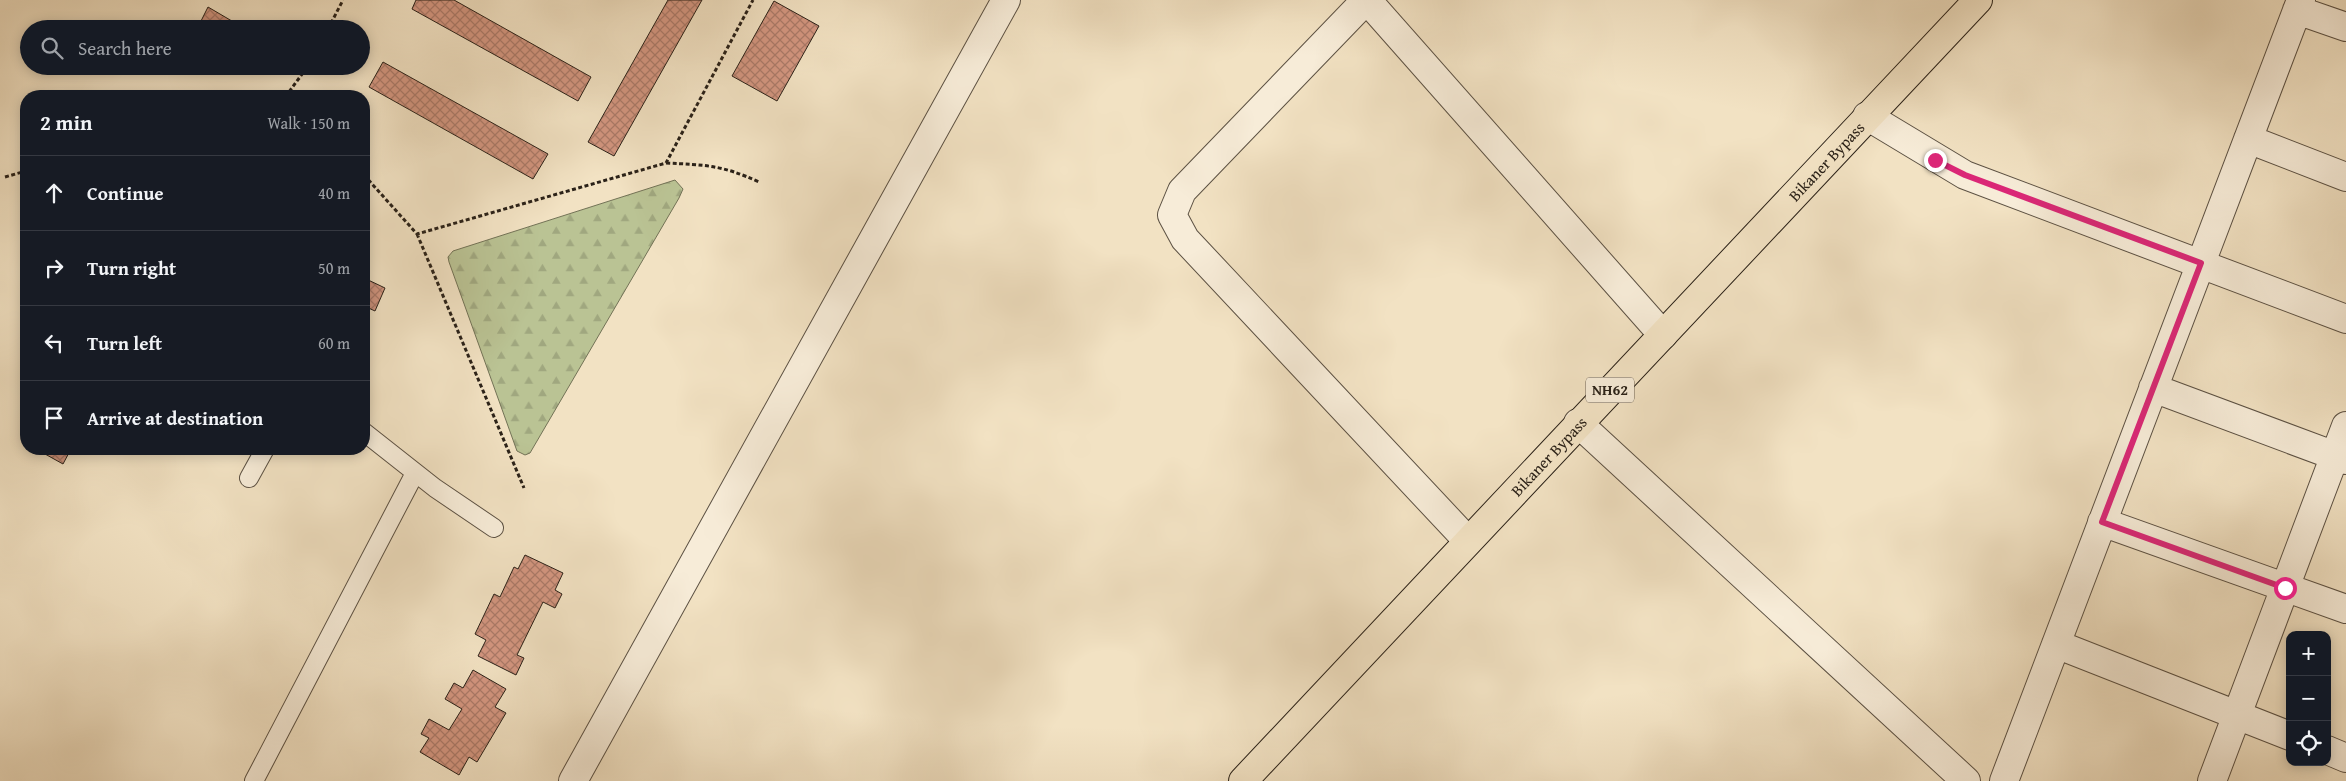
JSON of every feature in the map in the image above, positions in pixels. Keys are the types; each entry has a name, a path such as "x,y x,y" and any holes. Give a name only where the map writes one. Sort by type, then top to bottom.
{"highway":[{"name":"Bikaner Bypass","path":"1243,781 1978,0"}],"street":[{"path":"573,781 1006,0"},
{"path":"1468,541 1185,239 1172,215 1182,191 1366,0 1663,335"},
{"path":"2004,781 2299,5 2346,27"},
{"path":"1867,116 1965,175 2346,319"},
{"path":"2248,139 2346,177"},
{"path":"2153,388 2340,458"},
{"path":"1578,423 1966,781"},
{"path":"2212,781 2285,588 2340,458 2346,426"},
{"path":"2102,522 2346,609"},
{"path":"2056,644 2286,734"},
{"path":"2331,752 2346,758"}],"lane":[{"path":"370,437 416,473 494,528"},
{"path":"249,478 262,455"},
{"path":"254,781 416,473"}],"path":[{"path":"333,20 343,0"},
{"path":"666,163 753,0"},
{"path":"290,90 301,75"},
{"path":"417,234 666,163 710,165 732,170 758,182"},
{"path":"5,177 20,173"},
{"path":"370,182 417,234 524,488"}],"green space":[{"path":"675,180 683,189 679,198 530,453 525,455 517,451 448,257 453,251"}],"building":[{"path":"416,0 454,0 591,77 578,101 412,9"},
{"path":"668,0 702,0 614,156 588,142"},
{"path":"774,1 819,26 777,101 732,76"},
{"path":"208,7 230,20 202,20"},
{"path":"383,62 548,154 533,179 369,87"},
{"path":"370,281 385,288 375,311 370,309"},
{"path":"47,455 68,455 63,464"},
{"path":"525,555 563,573 555,590 562,594 555,608 543,602 517,655 524,658 516,675 478,656 486,640 475,634 494,594 500,597 514,567 518,569"},
{"path":"473,670 506,689 495,707 506,713 477,762 469,757 459,775 420,752 429,738 421,734 429,719 449,730 462,709 445,699 454,683 463,688"}],"route":[{"path":"1935,160 1965,175 2201,263 2102,522 2285,588"}]}
